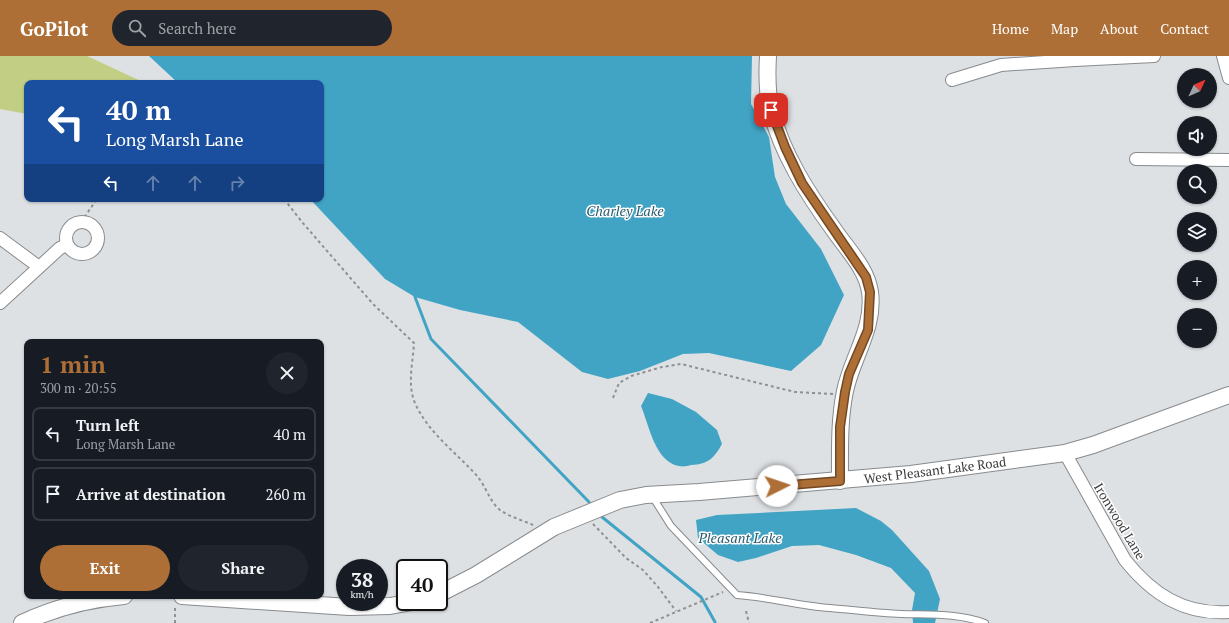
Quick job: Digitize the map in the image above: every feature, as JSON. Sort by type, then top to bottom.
[{"type":"street","points":[[768,56],[771,110],[782,141],[796,171],[814,202],[866,277],[870,292],[868,330],[849,374],[844,394],[840,427],[840,481]]},
{"type":"street","points":[[952,80],[1001,65],[1154,56]]},
{"type":"street","points":[[1223,56],[1229,78]]},
{"type":"street","points":[[1136,159],[1229,160]]},
{"type":"street","points":[[81,222],[91,225],[97,233],[98,238],[95,248],[91,252],[80,254],[70,250],[67,245],[66,235],[72,225],[81,222]]},
{"type":"street","points":[[0,238],[38,267]]},
{"type":"street","points":[[0,303],[38,267],[60,248],[67,245]]},
{"type":"street","name":"West Pleasant Lake Road","points":[[448,589],[476,575],[549,530],[620,500],[651,494],[699,492],[910,474],[1065,453],[1092,445],[1229,395]]},
{"type":"street","name":"Ironwood Lane","points":[[1065,453],[1121,554],[1138,576],[1156,591],[1183,606],[1200,611],[1229,612]]},
{"type":"street","points":[[22,623],[54,610],[79,603],[105,599]]},
{"type":"street","points":[[240,599],[368,608],[396,604]]},
{"type":"lane","points":[[651,494],[671,526],[730,589],[737,594],[757,596],[815,607],[899,614],[945,614],[968,617],[985,623]]},
{"type":"path","points":[[81,222],[95,202]]},
{"type":"path","points":[[286,202],[373,304],[414,343],[411,386],[415,403],[426,421],[441,440],[478,478],[499,509],[514,518],[549,530]]},
{"type":"path","points":[[613,398],[619,383],[631,376],[662,367],[681,364],[796,392],[844,394]]},
{"type":"path","points":[[584,514],[626,558],[642,570],[658,587],[676,611]]},
{"type":"path","points":[[650,623],[730,589]]},
{"type":"path","points":[[175,623],[178,599]]},
{"type":"path","points":[[746,611],[749,623]]},
{"type":"green space","points":[[0,56],[87,56],[139,80],[24,80],[24,113],[0,109]]},
{"type":"water","name":"Charley Lake","points":[[149,56],[752,56],[751,104],[769,137],[775,177],[786,204],[821,249],[844,295],[821,345],[791,371],[709,353],[683,354],[640,371],[608,379],[582,372],[518,322],[460,310],[415,297],[385,279],[313,202],[324,202],[324,80],[175,80]]},
{"type":"water","points":[[648,393],[672,399],[696,412],[717,430],[722,444],[713,457],[707,462],[684,466],[671,463],[664,458],[654,442],[641,406]]},
{"type":"water","name":"Pleasant Lake","points":[[856,508],[881,521],[892,530],[929,571],[940,599],[935,623],[913,623],[912,610],[915,593],[891,568],[856,555],[819,545],[792,546],[756,558],[738,562],[718,555],[698,538],[696,520],[717,515]]},
{"type":"waterway","points":[[415,297],[431,339],[589,502]]},
{"type":"waterway","points":[[602,517],[701,597],[715,622]]},
{"type":"route","points":[[771,110],[790,159],[802,183],[866,277],[870,292],[868,330],[862,340],[849,374],[845,392],[840,427],[840,481],[777,486]]}]
